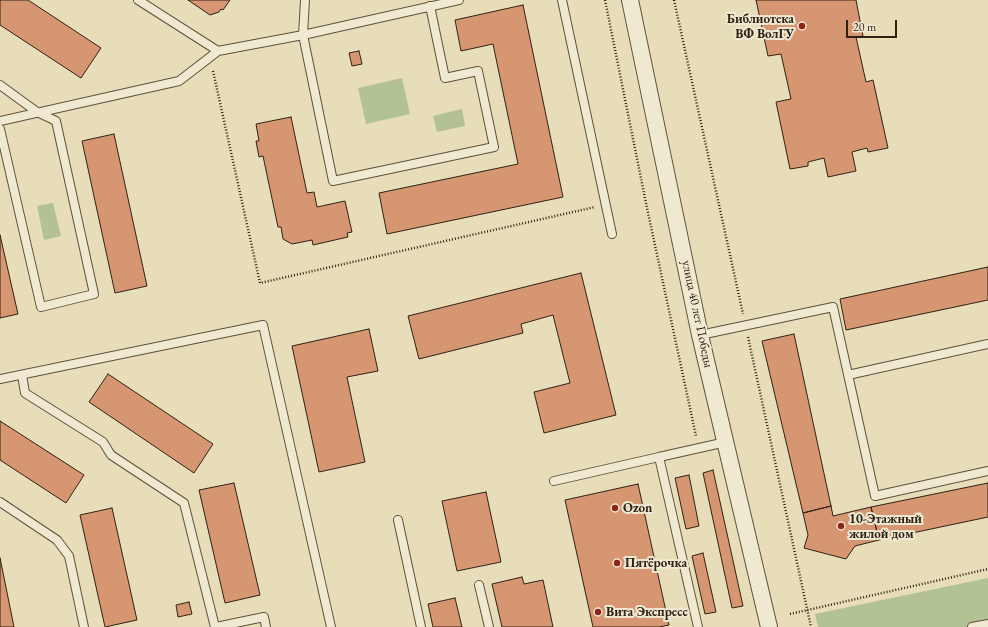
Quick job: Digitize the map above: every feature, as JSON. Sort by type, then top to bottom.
[{"type":"street","name":"улица 40 лет Победы","points":[[630,0],[700,335],[769,627]]},
{"type":"lane","points":[[138,0],[218,51]]},
{"type":"lane","points":[[305,0],[303,35],[333,181],[494,147],[478,71],[445,78],[430,6]]},
{"type":"lane","points":[[0,121],[179,80],[218,51],[303,35],[430,6],[445,1],[459,0]]},
{"type":"lane","points":[[562,0],[612,234]]},
{"type":"lane","points":[[0,86],[37,112],[56,121],[94,294],[41,307],[0,129]]},
{"type":"lane","points":[[700,335],[833,307],[875,496],[988,471]]},
{"type":"lane","points":[[0,379],[263,324],[331,627]]},
{"type":"lane","points":[[848,375],[988,344]]},
{"type":"lane","points":[[22,375],[25,393],[103,442],[111,455],[184,503],[215,627],[264,617],[266,627]]},
{"type":"lane","points":[[554,481],[726,442]]},
{"type":"lane","points":[[659,457],[698,627]]},
{"type":"lane","points":[[0,502],[58,540],[70,556],[84,627]]},
{"type":"lane","points":[[398,520],[422,627]]},
{"type":"lane","points":[[479,585],[489,627]]},
{"type":"lane","points":[[972,627],[988,624]]},
{"type":"path","points":[[605,0],[698,448]]},
{"type":"path","points":[[209,57],[260,283],[606,204]]},
{"type":"path","points":[[790,614],[988,569]]},
{"type":"green space","points":[[402,78],[410,114],[366,124],[358,88]]},
{"type":"green space","points":[[462,109],[465,126],[437,132],[433,116]]},
{"type":"green space","points":[[53,203],[61,236],[44,240],[37,206]]},
{"type":"green space","points":[[988,578],[988,627],[818,627],[815,614]]},
{"type":"building","points":[[0,0],[28,0],[101,48],[81,78],[0,25]]},
{"type":"building","points":[[188,0],[230,0],[223,10],[221,9],[219,12],[210,15]]},
{"type":"building","points":[[756,0],[856,0],[863,36],[856,37],[866,82],[873,80],[888,148],[868,152],[867,148],[852,152],[856,171],[828,177],[824,158],[808,162],[808,166],[790,169],[776,102],[791,99],[781,54],[768,56]]},
{"type":"building","points":[[523,5],[563,197],[387,234],[379,193],[518,164],[493,44],[461,51],[455,20]]},
{"type":"building","points":[[359,51],[362,64],[352,66],[349,53]]},
{"type":"building","points":[[291,117],[307,193],[314,192],[317,207],[345,201],[352,232],[347,233],[348,237],[313,245],[312,240],[292,244],[283,239],[281,227],[278,227],[263,156],[259,157],[256,141],[259,141],[256,124]]},
{"type":"building","points":[[114,134],[147,286],[115,293],[82,141]]},
{"type":"building","points":[[0,235],[18,314],[0,318]]},
{"type":"building","points":[[988,267],[988,300],[846,330],[840,299]]},
{"type":"building","points":[[581,273],[616,415],[544,433],[534,392],[570,383],[553,315],[521,324],[523,333],[419,359],[408,316]]},
{"type":"building","points":[[369,329],[378,371],[347,377],[365,462],[319,472],[292,346]]},
{"type":"building","points":[[794,334],[831,506],[803,513],[762,341]]},
{"type":"building","points":[[108,374],[213,444],[194,473],[89,402]]},
{"type":"building","points":[[0,421],[84,475],[66,503],[0,460]]},
{"type":"building","points":[[713,470],[743,606],[732,608],[703,473]]},
{"type":"building","points":[[689,475],[699,526],[686,529],[675,478]]},
{"type":"building","points":[[234,483],[260,595],[225,603],[199,490]]},
{"type":"building","points":[[988,483],[988,517],[879,540],[871,507]]},
{"type":"building","name":"Пятёрочка","points":[[638,484],[669,625],[659,627],[593,627],[565,500]]},
{"type":"building","points":[[486,492],[501,562],[457,571],[442,501]]},
{"type":"building","name":"10-Этажный жилой дом","points":[[831,506],[833,516],[871,507],[879,540],[855,546],[846,559],[804,548],[808,535],[803,513]]},
{"type":"building","points":[[112,508],[137,620],[105,627],[80,515]]},
{"type":"building","points":[[703,553],[716,612],[705,614],[692,556]]},
{"type":"building","points":[[0,558],[14,627],[0,627]]},
{"type":"building","points":[[522,577],[524,584],[543,580],[553,627],[502,627],[492,584]]},
{"type":"building","points":[[455,598],[462,627],[433,627],[428,604]]},
{"type":"building","points":[[189,602],[192,614],[178,617],[176,605]]},
{"type":"place","name":"Библиотека ВФ ВолГУ","points":[[802,26]]},
{"type":"place","name":"Ozon","points":[[615,508]]},
{"type":"place","name":"10-Этажный жилой дом","points":[[841,526]]},
{"type":"place","name":"Пятёрочка","points":[[617,563]]},
{"type":"place","name":"Вита Экспресс","points":[[598,612]]}]
